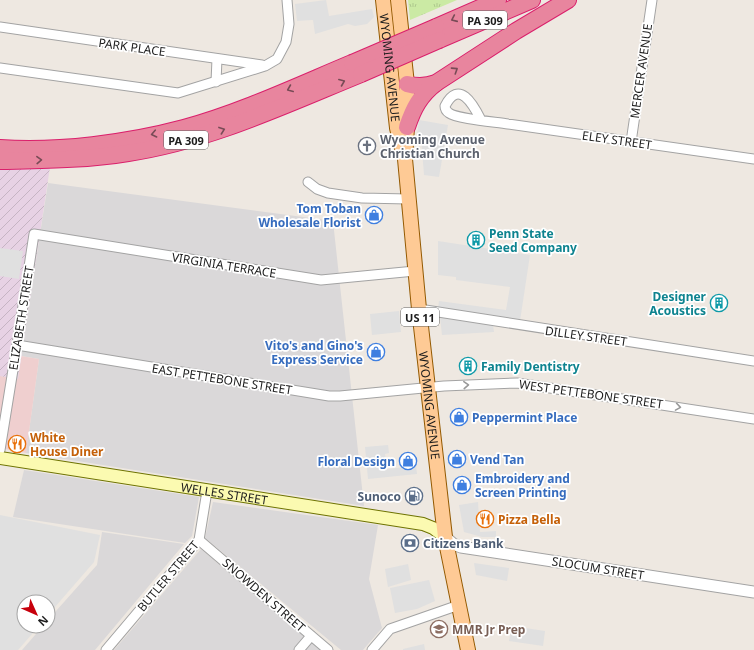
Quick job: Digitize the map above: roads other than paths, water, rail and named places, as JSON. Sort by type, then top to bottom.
[{"type":"highway","name":"PA 309","points":[[438,34],[498,0]]},
{"type":"highway","name":"PA 309","points":[[0,161],[88,158],[128,153],[212,133],[255,118],[356,69],[438,34],[532,0]]},
{"type":"highway","points":[[407,127],[418,101],[426,91],[436,83],[516,31],[568,0]]},
{"type":"highway","name":"PA 309","points":[[0,148],[18,149],[70,146],[130,140],[184,128],[356,69]]},
{"type":"highway","points":[[407,84],[419,87],[429,86],[436,83]]},
{"type":"main road","name":"WYOMING AVENUE","points":[[382,0],[397,128],[405,159]]},
{"type":"main road","name":"WYOMING AVENUE","points":[[398,0],[407,84],[405,159],[427,388],[444,537],[468,650]]},
{"type":"main road","points":[[390,76],[407,84]]},
{"type":"main road","name":"WELLES STREET","points":[[0,458],[423,524],[433,528],[444,537]]},
{"type":"street","points":[[0,68],[178,93],[265,66],[277,59],[286,42],[289,24],[287,0]]},
{"type":"street","name":"MERCER AVENUE","points":[[631,142],[652,0]]},
{"type":"street","name":"PARK PLACE","points":[[0,27],[265,66]]},
{"type":"street","points":[[216,82],[217,59]]},
{"type":"street","name":"ELEY STREET","points":[[481,120],[754,160]]},
{"type":"street","points":[[308,182],[317,189],[328,193],[369,198],[408,198]]},
{"type":"street","name":"VIRGINIA TERRACE","points":[[34,234],[317,280],[415,271]]},
{"type":"street","name":"ELIZABETH STREET","points":[[0,450],[34,234]]},
{"type":"street","name":"DILLEY STREET","points":[[419,309],[754,361]]},
{"type":"street","name":"EAST PETTEBONE STREET","points":[[17,345],[329,396],[427,388]]},
{"type":"street","name":"WEST PETTEBONE STREET","points":[[427,388],[507,383],[525,384],[754,419]]},
{"type":"street","name":"BUTLER STREET","points":[[106,650],[200,540],[208,491]]},
{"type":"street","name":"SLOCUM STREET","points":[[444,537],[453,544],[461,547],[754,592]]},
{"type":"street","name":"SNOWDEN STREET","points":[[200,540],[328,650]]},
{"type":"street","points":[[372,650],[390,629],[459,605]]},
{"type":"street","points":[[299,650],[311,636]]},
{"type":"place","name":"Wyoming Avenue Christian Church","points":[[367,146]]},
{"type":"place","name":"Tom Toban Wholesale Florist","points":[[374,215]]},
{"type":"place","name":"Penn State Seed Company","points":[[476,240]]},
{"type":"place","name":"Designer Acoustics","points":[[719,303]]},
{"type":"place","name":"Vito's and Gino's Express Service","points":[[376,352]]},
{"type":"place","name":"Family Dentistry","points":[[468,366]]},
{"type":"place","name":"Peppermint Place","points":[[459,417]]},
{"type":"place","name":"White House Diner","points":[[17,444]]},
{"type":"place","name":"Vend Tan","points":[[457,459]]},
{"type":"place","name":"Floral Design","points":[[408,461]]},
{"type":"place","name":"Embroidery and Screen Printing","points":[[462,485]]},
{"type":"place","name":"Sunoco","points":[[414,496]]},
{"type":"place","name":"Pizza Bella","points":[[485,519]]},
{"type":"place","name":"Citizens Bank","points":[[410,543]]},
{"type":"place","name":"MMR Jr Prep","points":[[439,629]]}]
